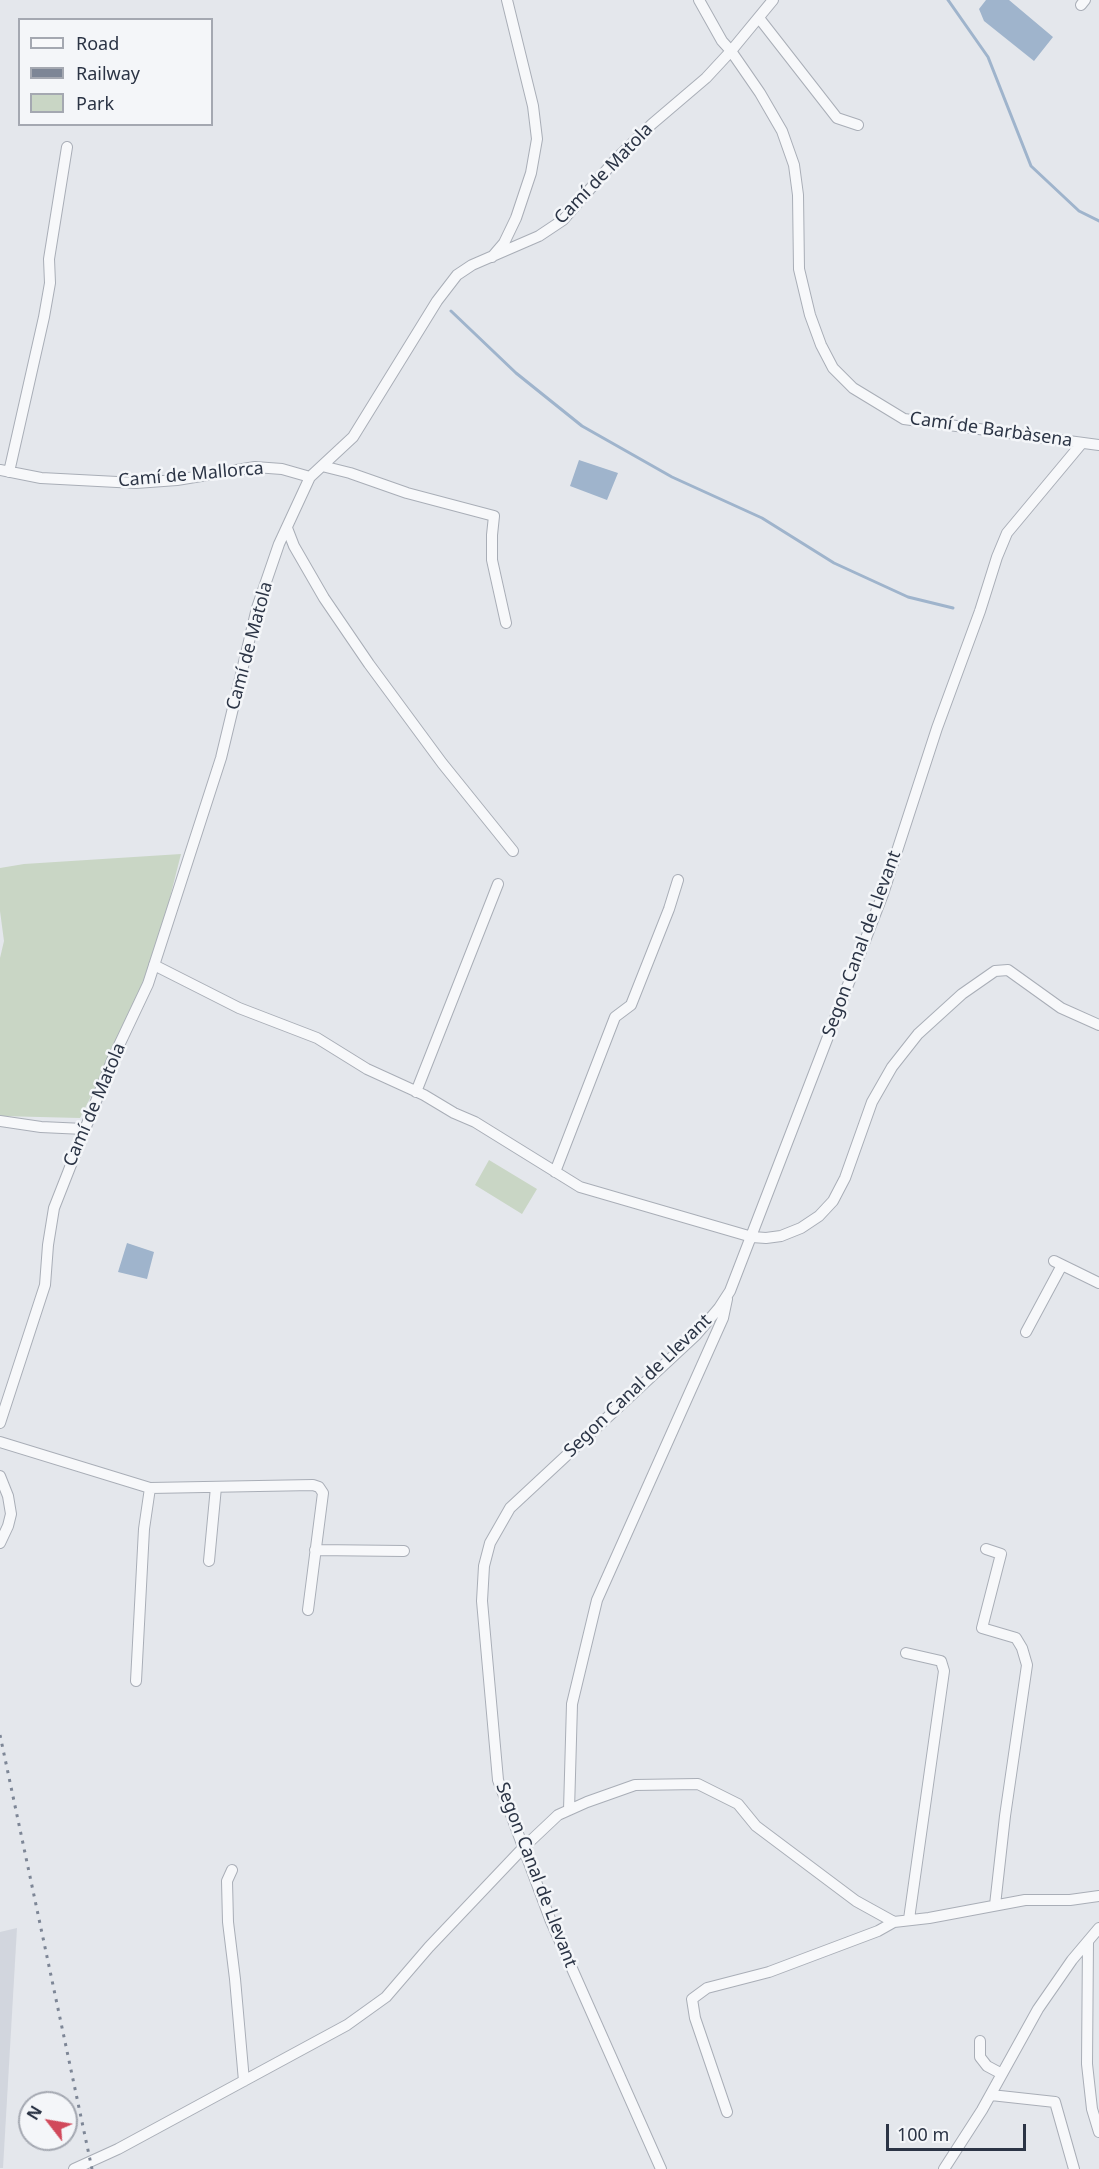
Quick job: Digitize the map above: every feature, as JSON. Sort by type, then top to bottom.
[{"type":"street","points":[[490,259],[504,243],[516,218],[531,173],[537,139],[532,106],[507,0]]},
{"type":"street","name":"Camí de Barbàsena","points":[[699,0],[722,41],[760,93],[782,131],[794,165],[798,195],[799,269],[810,315],[821,345],[833,368],[853,388],[904,419],[1099,445]]},
{"type":"street","name":"Camí de Matola","points":[[0,1423],[45,1285],[54,1208],[113,1058],[146,989],[221,758],[256,608],[287,528],[310,477],[353,437],[436,302],[457,275],[472,265],[539,236],[563,220],[616,158],[652,123],[706,78],[773,0]]},
{"type":"street","points":[[759,18],[837,118],[858,124]]},
{"type":"street","points":[[4,471],[44,317],[50,283],[51,249],[68,147]]},
{"type":"street","name":"Segon Canal de Llevant","points":[[661,2169],[550,1919],[498,1780],[482,1601],[484,1566],[490,1543],[510,1508],[696,1335],[727,1295],[752,1237],[883,894],[937,728],[1007,533],[1082,443]]},
{"type":"street","points":[[322,466],[350,473],[407,493],[494,516],[492,560],[506,623]]},
{"type":"street","name":"Camí de Mallorca","points":[[4,471],[41,478],[136,483],[177,480],[255,467],[282,469],[310,477]]},
{"type":"street","points":[[287,528],[294,546],[324,598],[369,664],[442,764],[513,851]]},
{"type":"street","points":[[555,1172],[615,1017],[631,1005],[678,880]]},
{"type":"street","points":[[416,1092],[498,884]]},
{"type":"street","points":[[154,965],[239,1008],[316,1038],[367,1069],[475,1122],[580,1186],[599,1194],[752,1237],[766,1238],[801,1228],[819,1216],[833,1201],[852,1160],[872,1102],[892,1067],[918,1035],[962,994],[994,971],[1008,970],[1061,1008],[1099,1025]]},
{"type":"street","points":[[0,1121],[41,1127],[84,1129]]},
{"type":"street","points":[[1026,1332],[1058,1263],[1099,1283]]},
{"type":"street","points":[[569,1810],[572,1704],[597,1600],[723,1318],[727,1295]]},
{"type":"street","points":[[0,1442],[150,1488],[313,1485],[319,1487],[323,1493],[308,1610]]},
{"type":"street","points":[[0,1476],[8,1496],[11,1514],[8,1527],[0,1543]]},
{"type":"street","points":[[209,1561],[216,1487]]},
{"type":"street","points":[[136,1682],[144,1529],[150,1488]]},
{"type":"street","points":[[986,1549],[1001,1554],[982,1628],[1016,1638],[1027,1665],[995,1905]]},
{"type":"street","points":[[315,1550],[404,1551]]},
{"type":"street","points":[[906,1653],[941,1660],[944,1671],[909,1919]]},
{"type":"street","points":[[74,2169],[118,2149],[346,2025],[386,1997],[429,1947],[523,1848],[558,1815],[635,1785],[698,1784],[738,1804],[756,1826],[856,1901],[894,1922]]},
{"type":"street","points":[[232,1870],[227,1881],[228,1922],[236,1979],[244,2081]]},
{"type":"street","points":[[727,2112],[695,2018],[692,1999],[707,1988],[769,1972],[878,1931],[894,1922],[929,1918],[1025,1900],[1070,1900],[1099,1896]]},
{"type":"street","points":[[945,2169],[991,2095],[1038,2009],[1099,1928]]},
{"type":"street","points":[[1088,1941],[1087,2064],[1092,2109],[1099,2133]]},
{"type":"street","points":[[980,2041],[980,2057],[987,2066],[1002,2074]]},
{"type":"street","points":[[991,2095],[1055,2102],[1074,2169]]},
{"type":"shaded area","points":[[17,1928],[3,2168],[0,2168],[0,1932]]},
{"type":"green space","points":[[181,854],[148,984],[80,1118],[0,1116],[0,958],[4,941],[0,911],[0,868],[24,864]]},
{"type":"green space","points":[[489,1160],[537,1189],[522,1214],[475,1185]]},
{"type":"water","points":[[986,0],[1009,0],[1053,37],[1034,61],[984,21],[979,9]]},
{"type":"water","points":[[579,460],[618,473],[607,500],[570,486]]},
{"type":"water","points":[[127,1243],[154,1252],[147,1279],[118,1272]]},
{"type":"waterway","points":[[948,0],[988,57],[1031,166],[1079,211],[1099,221]]},
{"type":"waterway","points":[[451,311],[516,373],[582,426],[672,477],[762,518],[834,563],[908,597],[953,608]]},
{"type":"railway","points":[[0,1735],[92,2169]]}]
